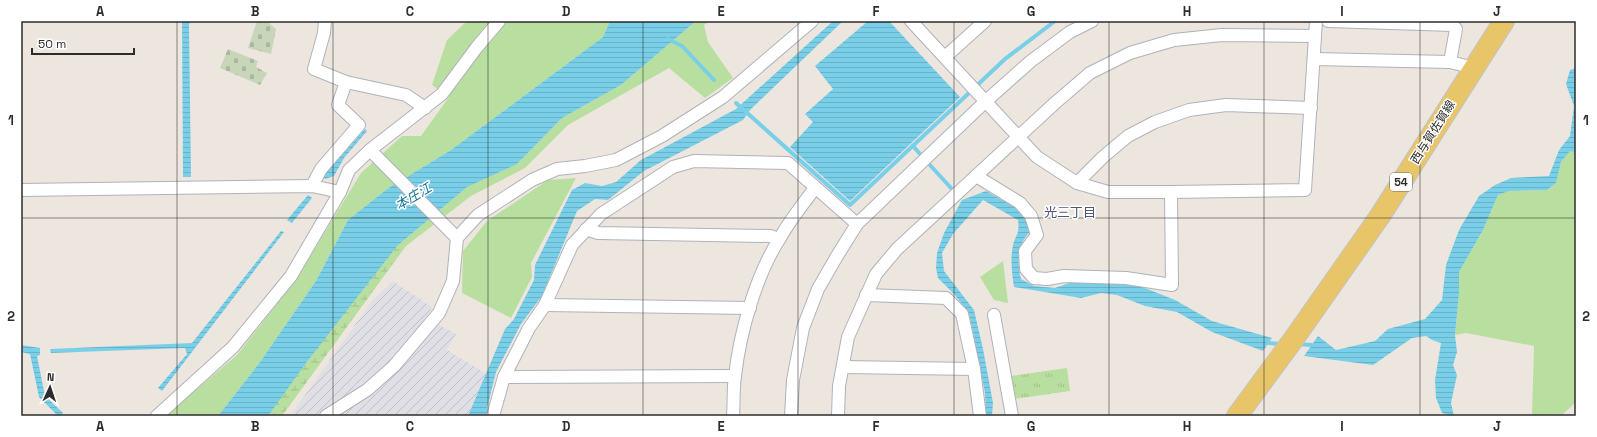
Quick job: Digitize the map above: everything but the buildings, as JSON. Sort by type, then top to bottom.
[{"type":"main road","name":"西与賀佐賀線","points":[[1236,416],[1289,346],[1380,216],[1504,21]]},
{"type":"street","points":[[325,21],[324,33],[314,69],[346,82],[406,96],[425,108]]},
{"type":"street","points":[[157,416],[238,341],[291,276],[340,192],[349,170],[370,150],[442,94],[477,47],[499,21]]},
{"type":"street","points":[[454,233],[478,215],[532,180],[557,169],[585,166],[616,160],[662,136],[723,97],[812,21]]},
{"type":"street","points":[[911,21],[1037,157],[1077,183],[1108,192],[1305,190],[1316,21]]},
{"type":"street","points":[[945,57],[985,21]]},
{"type":"street","points":[[792,416],[793,380],[803,328],[818,289],[857,224],[986,101],[1036,57],[1070,32],[1092,21]]},
{"type":"street","points":[[1328,21],[1453,25],[1456,29],[1450,62]]},
{"type":"street","points":[[838,416],[839,386],[848,337],[876,274],[896,249],[1055,102],[1090,74],[1130,53],[1174,40],[1222,35],[1316,36]]},
{"type":"street","points":[[1314,59],[1450,62],[1474,68]]},
{"type":"street","points":[[312,186],[321,169],[359,125],[338,105],[346,82]]},
{"type":"street","points":[[1077,183],[1103,157],[1128,136],[1155,122],[1189,110],[1226,105],[1311,108]]},
{"type":"street","points":[[326,416],[367,390],[394,366],[439,313],[453,281],[454,233],[370,150]]},
{"type":"street","points":[[493,416],[504,377],[529,328],[544,305],[572,245],[601,214],[673,167],[694,160],[788,163],[857,224]]},
{"type":"street","points":[[976,176],[1020,203],[1031,216],[1037,235],[1025,251],[1026,269],[1034,278],[1047,279],[1064,276],[1118,278],[1172,285],[1171,192]]},
{"type":"street","points":[[21,190],[312,186],[340,192]]},
{"type":"street","points":[[733,416],[735,376],[750,308],[762,272],[779,238],[815,188]]},
{"type":"street","points":[[586,229],[598,233],[770,236],[779,238]]},
{"type":"street","points":[[866,295],[946,298],[962,314],[974,369],[980,416]]},
{"type":"street","points":[[544,305],[750,308]]},
{"type":"street","points":[[994,315],[1012,416]]},
{"type":"street","points":[[843,367],[974,369]]},
{"type":"street","points":[[504,377],[735,376]]},
{"type":"shaded area","points":[[393,281],[432,307],[426,318],[456,334],[447,350],[490,376],[482,416],[290,416],[372,301]]},
{"type":"green space","points":[[257,21],[271,21],[270,24],[276,29],[271,54],[248,48]]},
{"type":"green space","points":[[467,21],[610,21],[603,37],[451,150],[387,189],[348,220],[316,281],[260,362],[218,416],[165,416],[237,355],[297,278],[361,173],[402,136],[421,136],[449,97],[432,85],[447,40]]},
{"type":"green space","points":[[696,21],[710,21],[704,25],[708,42],[733,78],[705,98],[669,68],[568,125],[525,168],[471,196],[406,246],[397,246],[467,187],[517,164],[562,118],[621,85]]},
{"type":"green space","points":[[228,49],[258,61],[256,67],[267,73],[260,85],[220,68]]},
{"type":"green space","points":[[1570,150],[1576,152],[1576,402],[1563,414],[1532,416],[1534,346],[1466,333],[1455,335],[1459,293],[1459,272],[1483,230],[1498,195],[1509,191],[1547,190],[1556,183],[1561,162]]},
{"type":"green space","points":[[517,164],[467,187],[398,245],[406,246],[282,416],[261,416],[376,249],[460,181]]},
{"type":"green space","points":[[576,178],[531,263],[532,277],[511,318],[462,293],[463,251],[487,221],[548,180]]},
{"type":"green space","points":[[1003,261],[1008,303],[994,300],[980,277]]},
{"type":"green space","points":[[1067,368],[1070,391],[1015,399],[1011,376]]},
{"type":"water","points":[[182,21],[190,21],[191,177],[183,177]]},
{"type":"water","name":"本庄江","points":[[610,21],[696,21],[621,85],[562,118],[517,164],[467,187],[397,246],[306,363],[268,416],[218,416],[260,362],[316,281],[348,220],[387,189],[451,150],[603,37]]},
{"type":"water","points":[[833,21],[843,21],[751,109],[743,120],[644,171],[608,200],[595,199],[577,211],[542,296],[521,324],[496,372],[487,408],[487,416],[468,416],[505,329],[514,319],[534,280],[535,265],[572,190],[585,183],[602,186],[616,182],[641,160],[736,109]]},
{"type":"water","points":[[868,21],[889,21],[960,97],[850,201],[790,147],[813,122],[805,114],[833,89],[815,66]]},
{"type":"water","points":[[1576,68],[1576,152],[1570,151],[1561,162],[1556,183],[1547,190],[1509,191],[1498,195],[1483,230],[1459,272],[1459,293],[1455,335],[1457,352],[1453,365],[1457,375],[1451,403],[1454,416],[1442,413],[1436,398],[1435,380],[1441,343],[1426,336],[1412,338],[1373,365],[1304,356],[1318,336],[1336,350],[1375,341],[1388,329],[1425,319],[1442,300],[1446,265],[1459,230],[1479,196],[1495,185],[1511,178],[1549,176],[1559,150],[1570,136],[1574,106],[1566,84],[1570,70]]},
{"type":"water","points":[[365,129],[367,131],[344,158],[334,176],[325,179],[323,176]]},
{"type":"water","points":[[986,191],[1016,208],[1026,219],[1030,232],[1020,248],[1019,267],[1021,279],[1034,286],[1055,288],[1072,282],[1135,284],[1175,300],[1212,321],[1272,338],[1263,351],[1212,332],[1177,312],[1145,306],[1117,295],[1101,293],[1081,298],[1014,287],[1012,256],[1013,245],[1018,231],[1018,220],[983,200],[953,234],[942,253],[944,271],[974,310],[993,403],[992,416],[986,416],[985,393],[969,313],[954,294],[938,278],[936,268],[937,253],[944,233],[962,200]]},
{"type":"water","points":[[308,195],[312,198],[292,223],[287,220]]},
{"type":"water","points":[[281,231],[284,232],[162,391],[158,388],[187,354],[185,348],[51,353],[50,349],[192,343]]},
{"type":"water","points":[[21,345],[40,348],[40,355],[37,356],[45,396],[63,413],[60,416],[58,416],[39,397],[30,354],[21,352]]},
{"type":"waterway","points":[[736,103],[850,205],[1005,59],[1055,21]]},
{"type":"waterway","points":[[668,39],[682,46],[714,80]]},
{"type":"waterway","points":[[913,146],[920,154]]},
{"type":"waterway","points":[[929,164],[951,188]]},
{"type":"waterway","points":[[1268,343],[1282,344]]},
{"type":"waterway","points":[[1297,344],[1312,345]]},
{"type":"district","name":"光三丁目","points":[[1070,212]]}]
